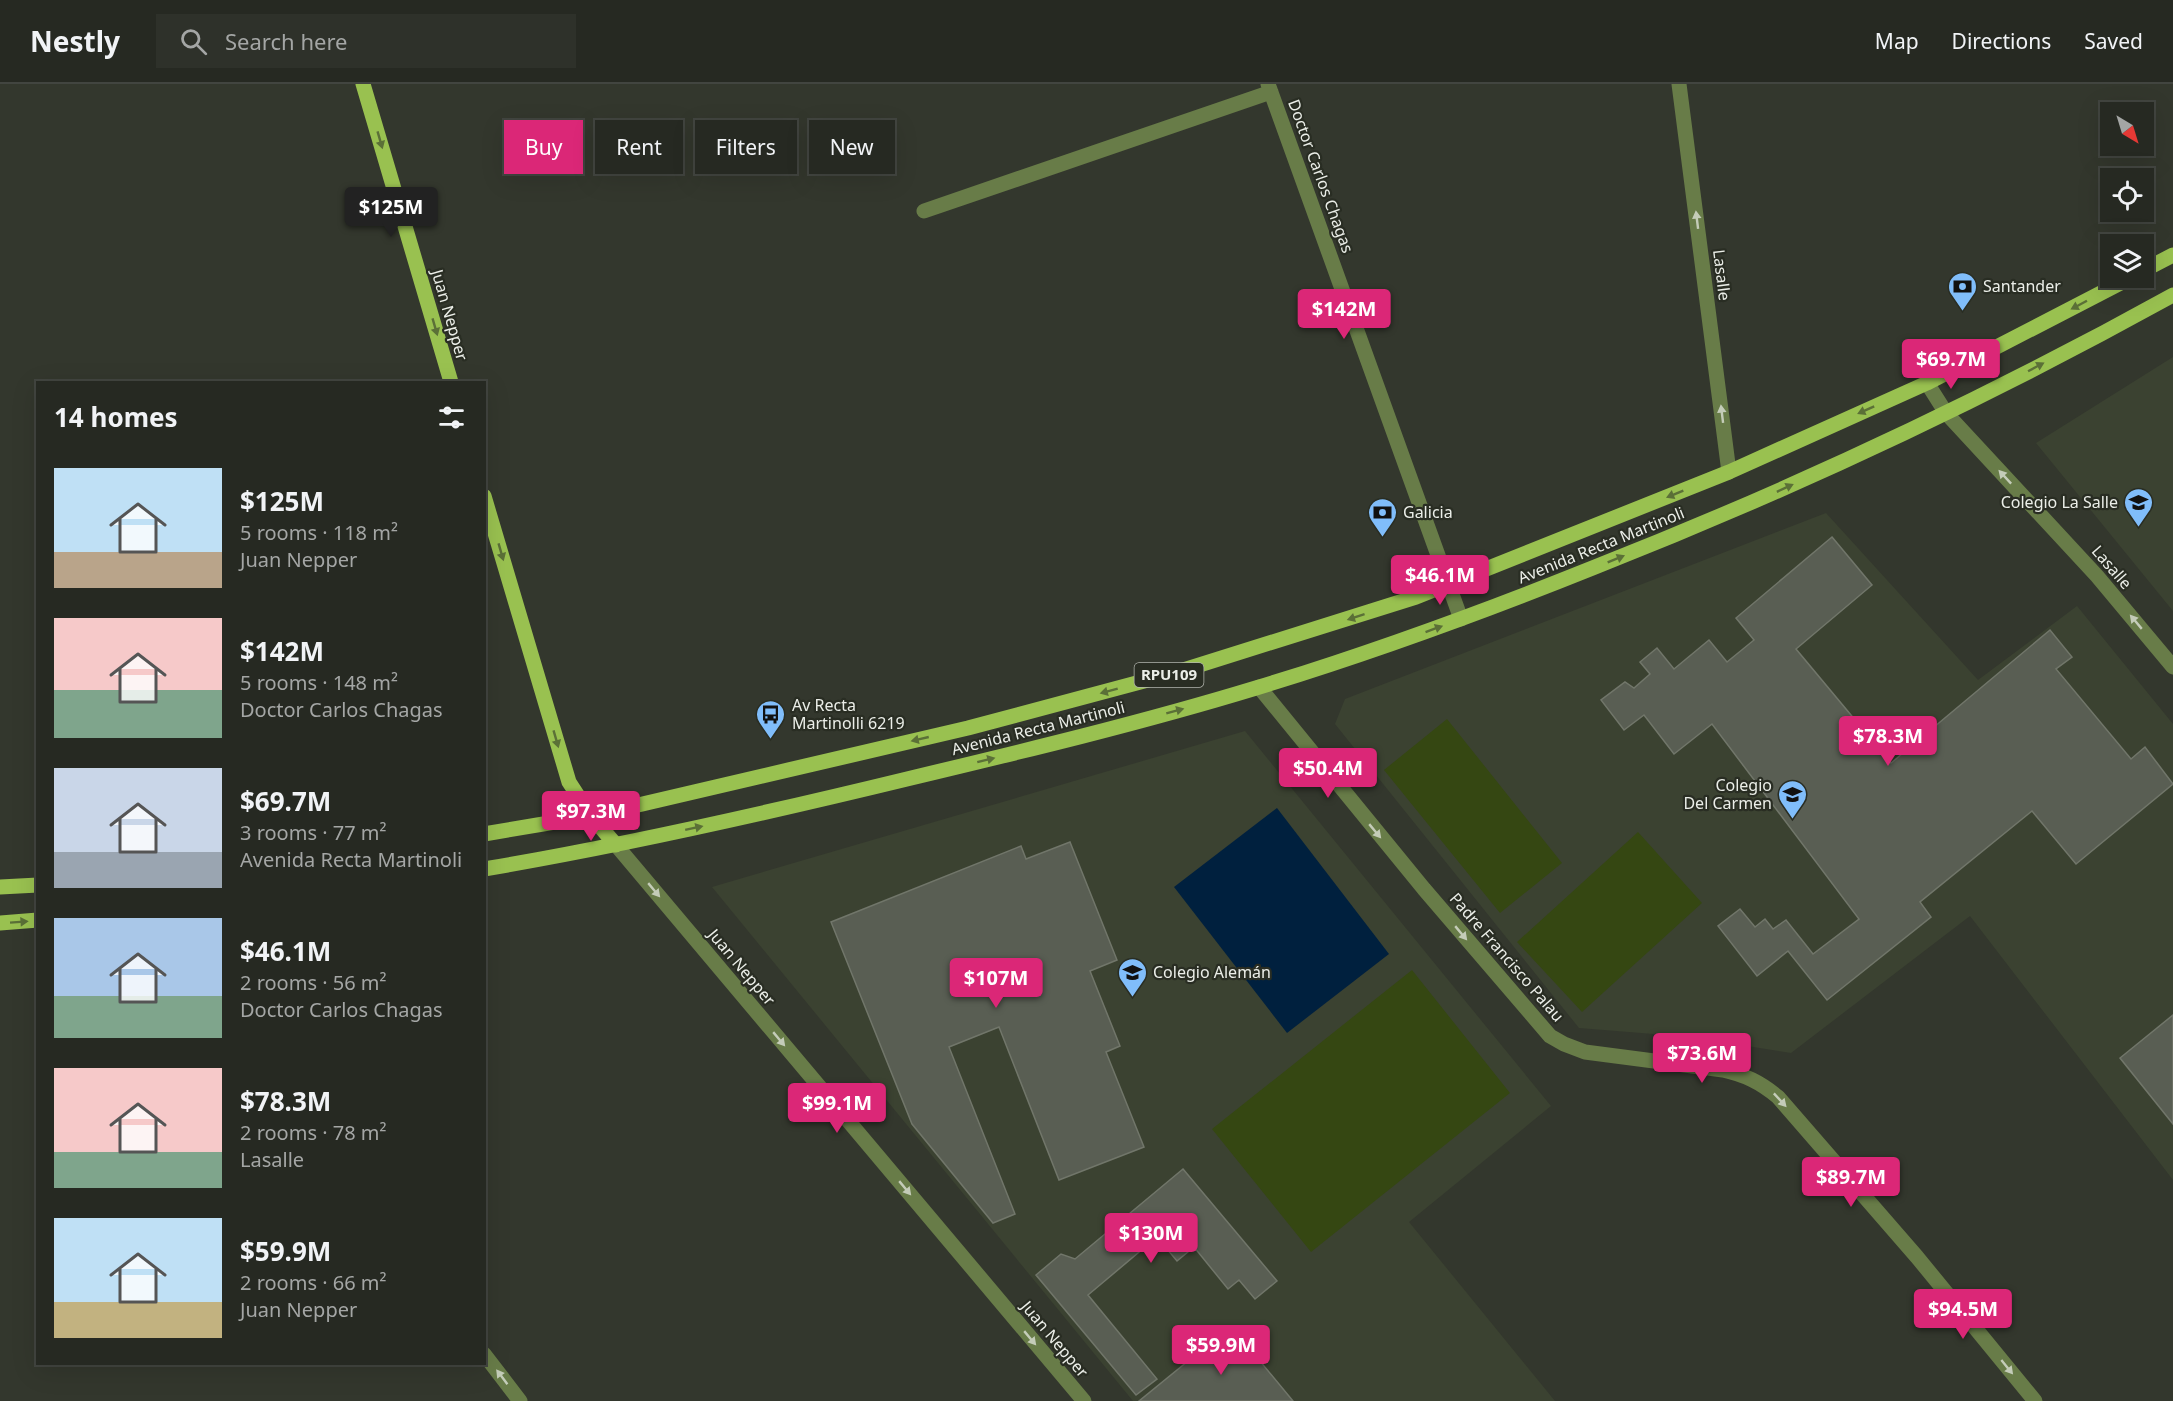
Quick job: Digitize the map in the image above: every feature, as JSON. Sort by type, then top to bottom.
[{"type":"main road","name":"Juan Nepper","points":[[363,84],[451,381]]},
{"type":"main road","points":[[2154,265],[2173,255]]},
{"type":"main road","name":"Avenida Recta Martinoli","points":[[486,834],[591,816],[957,730],[1140,683],[1416,597],[1730,472],[1927,383],[2111,288]]},
{"type":"main road","name":"Avenida Recta Martinoli","points":[[486,869],[616,845],[766,813],[980,761],[1259,687],[1461,619],[1732,512],[1946,414],[2173,295]]},
{"type":"main road","name":"Juan Nepper","points":[[486,503],[568,782],[591,816],[616,845]]},
{"type":"main road","points":[[0,887],[36,885]]},
{"type":"main road","points":[[0,923],[36,920]]},
{"type":"street","name":"Lasalle","points":[[1679,84],[1730,472]]},
{"type":"street","points":[[924,211],[1270,88]]},
{"type":"street","name":"Doctor Carlos Chagas","points":[[1270,88],[1461,619]]},
{"type":"street","name":"Lasalle","points":[[1927,383],[1946,414],[2097,576],[2173,667]]},
{"type":"street","name":"Padre Francisco Palau","points":[[1259,687],[1416,880],[1550,1036],[1585,1052],[1711,1068],[1743,1074],[1761,1083],[1778,1098],[1917,1257],[2035,1401]]},
{"type":"street","name":"Juan Nepper","points":[[616,845],[1084,1401]]},
{"type":"street","points":[[486,1357],[520,1401]]},
{"type":"shaded area","name":"Colegio La Salle","points":[[2173,357],[2173,611],[2036,443]]},
{"type":"shaded area","name":"Colegio Del Carmen","points":[[1826,513],[1978,680],[2077,606],[2173,724],[2173,1180],[1970,916],[1791,1053],[1691,1037],[1579,1028],[1335,724],[1345,699]]},
{"type":"shaded area","name":"Colegio Alemán","points":[[1245,731],[1551,1106],[1409,1222],[1555,1401],[1133,1401],[712,887]]},
{"type":"green space","points":[[1447,719],[1562,863],[1500,913],[1384,770]]},
{"type":"green space","points":[[1638,832],[1702,903],[1582,1012],[1517,942]]},
{"type":"green space","points":[[1412,970],[1510,1093],[1311,1252],[1212,1129]]},
{"type":"water","points":[[1277,808],[1389,954],[1287,1033],[1174,887]]},
{"type":"building","points":[[1832,537],[1872,585],[1796,649],[1891,763],[2050,630],[2072,657],[2056,669],[2131,759],[2145,747],[2173,784],[2076,864],[2032,811],[1920,902],[1931,917],[1827,1000],[1788,951],[1757,976],[1718,926],[1740,909],[1755,927],[1765,919],[1773,929],[1786,920],[1813,954],[1859,919],[1712,724],[1674,754],[1644,715],[1624,730],[1601,700],[1625,682],[1634,688],[1650,674],[1640,662],[1657,648],[1674,669],[1709,640],[1727,662],[1754,640],[1736,618]]},
{"type":"building","points":[[1070,842],[1117,960],[1090,971],[1120,1046],[1106,1052],[1144,1147],[1059,1180],[999,1027],[949,1047],[1015,1214],[993,1223],[912,1124],[831,922],[1021,846],[1026,859]]},
{"type":"building","points":[[2173,1015],[2173,1124],[2120,1058]]},
{"type":"building","points":[[1183,1169],[1277,1281],[1255,1299],[1239,1280],[1228,1289],[1194,1247],[1177,1261],[1157,1237],[1088,1295],[1157,1379],[1136,1395],[1036,1275],[1061,1254],[1075,1259]]},
{"type":"building","points":[[1231,1326],[1293,1401],[1139,1401]]},
{"type":"place","name":"Santander","points":[[1962,312]]},
{"type":"place","name":"Colegio La Salle","points":[[2139,528]]},
{"type":"place","name":"Galicia","points":[[1382,538]]},
{"type":"place","name":"Av Recta Martinolli 6219","points":[[771,740]]},
{"type":"place","name":"Colegio Del Carmen","points":[[1793,820]]},
{"type":"place","name":"Colegio Alemán","points":[[1132,998]]}]
